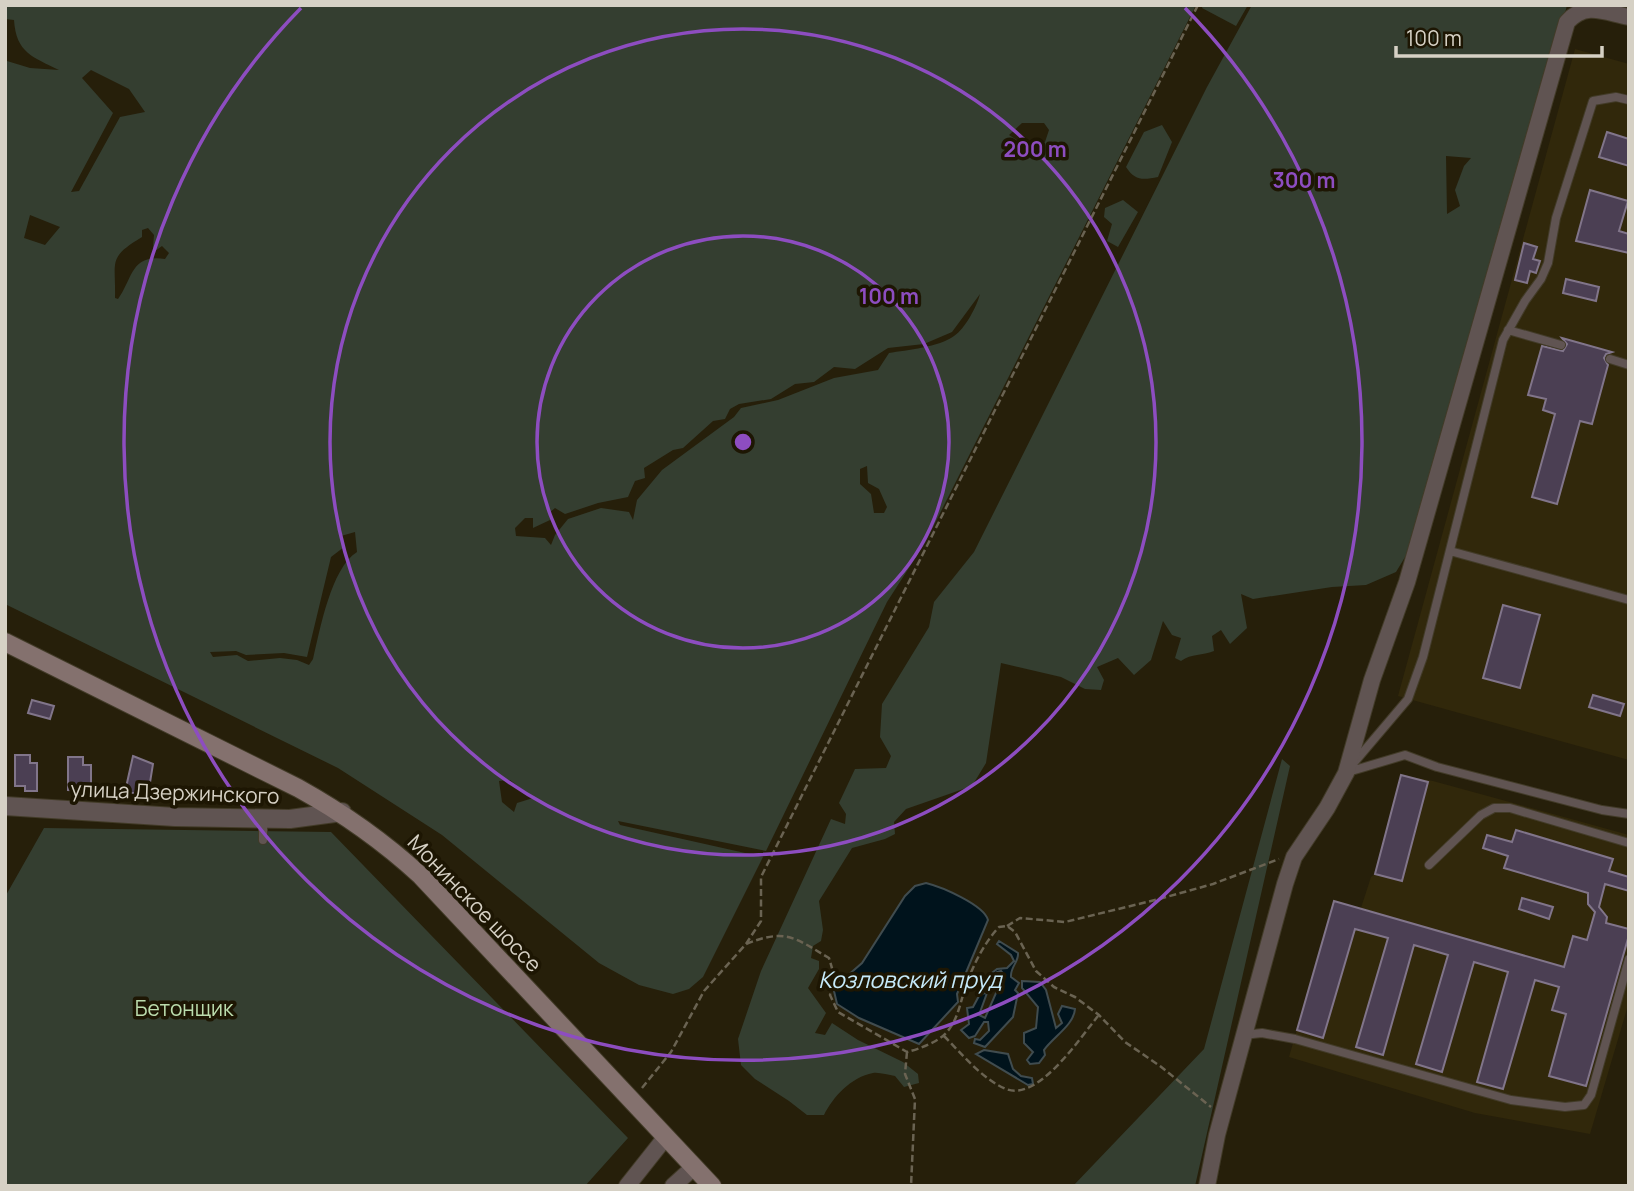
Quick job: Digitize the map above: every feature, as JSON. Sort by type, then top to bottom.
[{"type":"main road","name":"Монинское шоссе","points":[[5,642],[298,788],[342,812],[393,849],[712,1186]]},
{"type":"street","points":[[1207,1186],[1222,1115],[1285,884],[1294,858],[1346,773],[1372,680],[1406,582],[1567,22],[1576,12],[1589,9],[1629,18]]},
{"type":"street","points":[[266,819],[293,811],[299,803],[298,788]]},
{"type":"street","name":"улица Дзержинского","points":[[5,806],[175,817],[266,819],[290,819],[342,812]]},
{"type":"street","points":[[627,1186],[665,1138]]},
{"type":"street","points":[[673,1186],[694,1167]]},
{"type":"lane","points":[[1346,773],[1408,699],[1423,657],[1503,340],[1548,263],[1556,218],[1593,101],[1616,97],[1629,100]]},
{"type":"lane","points":[[1508,330],[1561,345]]},
{"type":"lane","points":[[1610,359],[1629,365]]},
{"type":"lane","points":[[1450,551],[1629,600]]},
{"type":"lane","points":[[1346,773],[1405,755],[1437,767],[1602,810],[1629,814]]},
{"type":"lane","points":[[1429,865],[1481,815],[1494,808],[1510,808],[1629,844]]},
{"type":"lane","points":[[263,840],[266,819]]},
{"type":"lane","points":[[1243,1035],[1262,1033],[1295,1039],[1511,1100],[1565,1107],[1584,1105],[1591,1095],[1629,959]]},
{"type":"path","points":[[631,1101],[671,1052],[705,991],[746,944],[761,921],[761,877],[1198,5]]},
{"type":"path","points":[[907,1052],[944,1036],[958,1014],[968,980],[989,938],[999,927],[1007,926],[1020,918],[1065,922],[1213,884],[1281,858],[1294,858]]},
{"type":"path","points":[[1007,926],[1015,932],[1036,971],[1054,987],[1075,997],[1099,1015],[1125,1042],[1222,1115]]},
{"type":"path","points":[[746,944],[770,934],[796,939],[830,958],[834,975],[830,995],[838,1012],[907,1052]]},
{"type":"path","points":[[944,1036],[983,1074],[1005,1088],[1018,1091],[1041,1081],[1099,1015]]},
{"type":"path","points":[[907,1052],[905,1074],[915,1099],[911,1186]]},
{"type":"shaded area","points":[[1575,49],[1629,64],[1629,760],[1398,696]]},
{"type":"shaded area","points":[[1401,775],[1433,781],[1629,835],[1629,1002],[1590,1134],[1475,1113],[1289,1057],[1334,901],[1361,908],[1371,877],[1375,874]]},
{"type":"green space","points":[[5,5],[1196,5],[925,543],[887,602],[766,851],[618,821],[620,825],[763,857],[703,977],[689,989],[673,994],[639,985],[599,963],[442,835],[338,768],[5,604],[5,44],[7,61],[30,68],[59,70],[22,47],[15,31],[14,20],[5,19]],"holes":[[[91,70],[129,89],[145,112],[120,117],[79,191],[71,192],[113,113],[82,78]],[[1022,123],[1044,123],[1049,130],[1045,142],[1037,140],[1026,146],[1009,135]],[[30,215],[60,227],[45,245],[24,238]],[[148,228],[154,235],[155,251],[162,246],[169,253],[165,259],[154,258],[139,264],[118,299],[115,298],[115,268],[118,256],[142,237],[142,230]],[[980,294],[966,323],[948,340],[923,348],[889,353],[878,370],[834,378],[778,400],[741,408],[734,417],[662,470],[637,500],[633,520],[629,512],[601,508],[568,519],[555,535],[551,545],[545,538],[516,536],[515,528],[525,518],[533,518],[533,528],[550,520],[549,513],[555,508],[565,514],[628,497],[635,481],[645,478],[644,468],[673,450],[683,448],[713,421],[725,419],[730,409],[739,404],[771,399],[795,384],[814,382],[834,367],[855,369],[888,348],[924,344],[952,332]],[[867,466],[868,483],[879,489],[887,507],[884,513],[874,513],[871,494],[860,484],[860,469]],[[355,532],[357,552],[348,560],[333,585],[313,659],[309,665],[280,658],[248,661],[237,655],[213,657],[210,652],[236,651],[246,655],[284,653],[307,657],[331,557],[344,547],[341,536]],[[510,780],[533,798],[517,803],[514,812],[502,802],[499,781]]]},
{"type":"green space","points":[[1203,5],[1248,5],[1236,26],[1202,8]]},
{"type":"green space","points":[[1252,5],[1567,5],[1534,142],[1419,534],[1396,572],[1366,585],[1332,587],[1253,599],[1241,594],[1247,628],[1230,644],[1221,630],[1212,636],[1214,651],[1181,661],[1175,658],[1181,638],[1172,635],[1163,621],[1151,660],[1134,675],[1118,658],[1097,667],[1104,680],[1101,690],[1085,689],[1061,677],[1001,663],[986,763],[972,786],[906,809],[894,822],[895,834],[852,848],[819,901],[823,930],[821,941],[813,946],[811,958],[819,961],[819,969],[808,988],[826,1013],[815,1033],[825,1035],[832,1023],[858,1040],[903,1062],[918,1074],[919,1083],[904,1087],[895,1076],[875,1073],[865,1075],[844,1089],[832,1101],[824,1115],[807,1115],[755,1079],[741,1065],[738,1039],[761,971],[831,819],[845,824],[846,814],[839,803],[855,769],[886,768],[891,756],[880,737],[882,704],[929,627],[934,602],[974,552],[1207,87]],"holes":[[[1446,156],[1471,158],[1464,166],[1455,190],[1460,206],[1447,214]]]},
{"type":"green space","points":[[1162,125],[1172,142],[1158,177],[1136,177],[1126,167],[1144,132]]},
{"type":"green space","points":[[1123,200],[1138,212],[1118,247],[1107,241],[1112,224],[1104,217],[1105,208]]},
{"type":"green space","points":[[1282,759],[1290,766],[1195,1186],[1073,1186],[1204,1049]]},
{"type":"green space","name":"Бетонщик","points":[[44,828],[331,832],[628,1138],[585,1186],[5,1186],[5,897]]},
{"type":"water","name":"Козловский пруд","points":[[926,883],[971,903],[985,914],[988,920],[957,994],[958,1002],[919,1044],[859,1018],[837,1004],[834,991],[838,984],[862,963],[905,896],[915,886]]},
{"type":"water","points":[[999,941],[1018,953],[1011,977],[1019,983],[1015,990],[1018,993],[1013,1017],[985,1047],[974,1043],[975,1039],[980,1040],[989,1031],[988,1022],[984,1022],[975,1036],[969,1038],[961,1030],[969,1024],[967,1008],[973,1007],[980,994],[987,993],[979,1015],[985,1018],[1004,975],[1001,971],[997,972],[990,984],[979,987],[979,983],[997,969],[1007,968],[1014,961],[1011,955],[997,944]]},
{"type":"water","points":[[1022,981],[1040,982],[1046,990],[1056,1028],[1062,1023],[1058,1014],[1062,1006],[1075,1009],[1067,1026],[1044,1050],[1045,1055],[1039,1063],[1030,1064],[1027,1060],[1033,1052],[1024,1043],[1024,1033],[1036,1028],[1038,1007],[1022,988]]},
{"type":"water","points":[[984,1050],[1008,1054],[1013,1069],[1021,1076],[1032,1078],[1033,1084],[1028,1085],[976,1054]]},
{"type":"building","points":[[1607,132],[1629,139],[1629,166],[1599,157]]},
{"type":"building","points":[[1590,190],[1628,201],[1619,231],[1629,234],[1629,253],[1576,241]]},
{"type":"building","points":[[1524,243],[1537,247],[1533,259],[1540,261],[1536,273],[1530,271],[1527,283],[1515,280]]},
{"type":"building","points":[[1566,279],[1599,287],[1596,301],[1563,293]]},
{"type":"building","points":[[1562,338],[1612,352],[1604,358],[1608,365],[1592,424],[1580,421],[1557,504],[1532,497],[1555,414],[1543,410],[1546,399],[1528,395],[1542,346],[1563,351],[1567,344]]},
{"type":"building","points":[[1503,605],[1540,615],[1520,688],[1483,678]]},
{"type":"building","points":[[1593,695],[1624,704],[1620,716],[1589,707]]},
{"type":"building","points":[[32,700],[54,706],[50,719],[28,713]]},
{"type":"building","points":[[15,755],[30,755],[30,763],[37,763],[37,791],[25,791],[25,786],[15,786]]},
{"type":"building","points":[[133,756],[153,764],[148,795],[125,792]]},
{"type":"building","points":[[68,757],[83,757],[83,765],[91,765],[91,784],[85,784],[85,791],[68,790]]},
{"type":"building","points":[[1401,775],[1428,782],[1402,881],[1375,874]]},
{"type":"building","points":[[1516,830],[1613,859],[1609,871],[1629,877],[1629,891],[1605,884],[1599,907],[1607,917],[1606,923],[1629,929],[1629,935],[1586,1086],[1549,1076],[1566,1014],[1552,1010],[1559,987],[1535,980],[1503,1089],[1477,1082],[1508,972],[1474,962],[1442,1072],[1416,1064],[1448,955],[1414,945],[1383,1055],[1356,1047],[1388,938],[1355,929],[1323,1038],[1297,1030],[1334,901],[1564,967],[1573,936],[1587,940],[1595,912],[1588,904],[1588,893],[1504,868],[1508,856],[1483,848],[1487,835],[1512,842]]},
{"type":"building","points":[[1522,898],[1553,907],[1549,919],[1519,909]]}]
